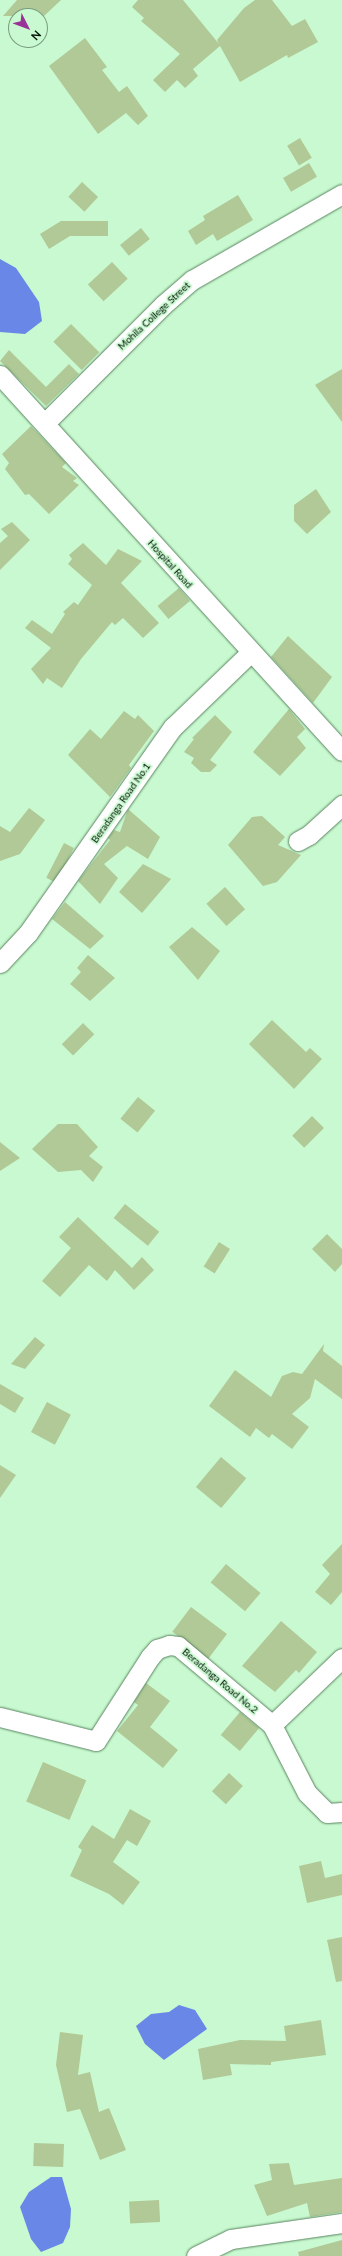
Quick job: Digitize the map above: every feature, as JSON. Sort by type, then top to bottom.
[{"type":"street","name":"Mohila College Street","points":[[45,423],[163,305],[192,280],[342,194]]},
{"type":"street","name":"Hospital Road","points":[[0,375],[342,752]]},
{"type":"street","name":"Beradanga Road No.1","points":[[0,963],[28,933],[173,727],[251,652]]},
{"type":"street","points":[[298,840],[309,835],[342,805]]},
{"type":"street","name":"Beradanga Road No.2","points":[[0,1717],[96,1741],[150,1657],[157,1650],[169,1645],[178,1646],[272,1725]]},
{"type":"street","points":[[342,1658],[272,1725],[307,1794],[327,1812],[342,1812]]},
{"type":"street","points":[[196,2256],[231,2239],[342,2223]]},
{"type":"water","points":[[0,259],[16,268],[39,302],[42,321],[25,334],[0,332]]},
{"type":"water","points":[[179,2005],[195,2010],[207,2029],[164,2060],[145,2044],[136,2026],[151,2014],[169,2012]]},
{"type":"water","points":[[51,2177],[62,2177],[71,2209],[70,2227],[63,2243],[41,2252],[31,2239],[20,2207],[29,2192]]},
{"type":"building","points":[[17,0],[61,0],[48,12],[48,8],[10,8]]},
{"type":"building","points":[[138,0],[183,0],[219,44],[217,40],[244,8],[255,0],[272,0],[292,26],[305,19],[318,42],[288,58],[287,55],[240,82],[220,46],[193,69],[198,76],[185,88],[177,80],[165,92],[153,80],[180,54],[141,21],[144,18],[132,7]]},
{"type":"building","points":[[8,10],[8,16],[3,16]]},
{"type":"building","points":[[85,38],[107,67],[102,70],[119,92],[127,86],[148,116],[138,125],[126,113],[98,134],[49,66]]},
{"type":"building","points":[[300,138],[312,158],[299,165],[287,146]]},
{"type":"building","points":[[309,163],[317,177],[291,192],[283,178]]},
{"type":"building","points":[[82,182],[98,197],[84,212],[68,197]]},
{"type":"building","points":[[238,195],[253,220],[217,241],[213,234],[196,245],[188,231],[205,220],[203,216]]},
{"type":"building","points":[[61,221],[108,221],[108,236],[70,236],[49,249],[40,234]]},
{"type":"building","points":[[141,228],[150,239],[129,256],[120,245]]},
{"type":"building","points":[[112,262],[128,279],[104,301],[88,285]]},
{"type":"building","points":[[71,324],[99,352],[82,370],[53,342]]},
{"type":"building","points":[[9,350],[46,387],[69,364],[79,374],[46,406],[0,361]]},
{"type":"building","points":[[342,369],[342,422],[315,385]]},
{"type":"building","points":[[31,426],[66,463],[62,467],[77,478],[73,481],[79,485],[49,514],[29,494],[25,495],[5,469],[9,463],[2,454]]},
{"type":"building","points":[[316,489],[331,512],[307,534],[294,521],[294,505]]},
{"type":"building","points":[[12,522],[30,540],[0,570],[0,543],[8,536],[1,529]]},
{"type":"building","points":[[83,543],[106,565],[118,549],[142,561],[121,583],[159,623],[143,638],[123,618],[115,625],[112,622],[81,659],[62,688],[47,678],[43,684],[31,669],[51,648],[25,628],[32,620],[52,634],[65,614],[63,612],[74,602],[78,605],[92,585],[68,564],[72,559],[69,555]]},
{"type":"building","points":[[179,588],[190,601],[168,619],[158,606]]},
{"type":"building","points":[[288,636],[332,677],[313,703],[271,657]]},
{"type":"building","points":[[289,709],[305,729],[297,737],[306,748],[280,776],[253,752]]},
{"type":"building","points":[[124,711],[135,719],[138,715],[154,731],[129,765],[131,768],[110,797],[68,755],[90,729],[101,739]]},
{"type":"building","points":[[215,715],[232,732],[210,760],[217,765],[210,772],[201,772],[191,763],[194,758],[184,752],[194,739],[192,738]]},
{"type":"building","points":[[29,808],[45,820],[20,854],[0,861],[0,826],[10,832]]},
{"type":"building","points":[[128,809],[160,837],[148,859],[127,846],[104,864],[118,878],[100,904],[78,881],[110,840],[108,838],[114,830],[120,832]]},
{"type":"building","points":[[262,816],[285,837],[278,845],[301,855],[277,882],[263,886],[228,845],[252,817]]},
{"type":"building","points":[[64,843],[74,848],[56,883],[46,878]]},
{"type":"building","points":[[143,864],[171,879],[142,913],[119,892]]},
{"type":"building","points":[[225,887],[245,909],[226,926],[206,904]]},
{"type":"building","points":[[65,902],[104,936],[90,949],[52,919]]},
{"type":"building","points":[[192,927],[220,951],[198,980],[169,947]]},
{"type":"building","points":[[88,955],[115,978],[90,1001],[70,984],[81,972],[77,968]]},
{"type":"building","points":[[272,1020],[306,1052],[310,1048],[322,1059],[294,1089],[249,1044]]},
{"type":"building","points":[[83,1023],[94,1034],[73,1056],[62,1044]]},
{"type":"building","points":[[138,1097],[155,1111],[137,1133],[120,1119]]},
{"type":"building","points":[[312,1116],[324,1128],[304,1148],[292,1136]]},
{"type":"building","points":[[58,1124],[77,1124],[98,1147],[89,1156],[103,1167],[93,1182],[81,1170],[58,1172],[32,1149]]},
{"type":"building","points":[[0,1142],[20,1158],[0,1171]]},
{"type":"building","points":[[125,1204],[159,1232],[148,1246],[114,1218]]},
{"type":"building","points":[[78,1217],[132,1268],[142,1257],[154,1270],[134,1290],[115,1270],[107,1281],[89,1265],[60,1297],[42,1281],[71,1248],[59,1237]]},
{"type":"building","points":[[327,1234],[342,1249],[342,1264],[335,1272],[312,1249]]},
{"type":"building","points":[[219,1242],[230,1249],[215,1273],[204,1267]]},
{"type":"building","points":[[35,1337],[45,1345],[25,1369],[11,1364]]},
{"type":"building","points":[[324,1344],[323,1351],[342,1366],[342,1399],[315,1379],[310,1398],[292,1414],[309,1427],[292,1449],[272,1434],[269,1438],[256,1428],[250,1437],[209,1406],[235,1370],[271,1397],[282,1376],[293,1372],[302,1374]]},
{"type":"building","points":[[0,1384],[24,1398],[15,1413],[0,1404]]},
{"type":"building","points":[[47,1402],[71,1415],[55,1445],[31,1432]]},
{"type":"building","points":[[221,1457],[246,1478],[221,1508],[196,1487]]},
{"type":"building","points":[[0,1465],[16,1475],[0,1498]]},
{"type":"building","points":[[342,1544],[342,1592],[331,1605],[315,1592],[330,1574],[322,1565]]},
{"type":"building","points":[[226,1564],[260,1593],[245,1611],[211,1582]]},
{"type":"building","points":[[191,1607],[227,1634],[208,1659],[172,1632]]},
{"type":"building","points":[[281,1621],[317,1652],[299,1673],[296,1670],[275,1692],[242,1666]]},
{"type":"building","points":[[146,1683],[170,1701],[150,1727],[178,1750],[163,1768],[117,1731],[138,1705],[134,1702]]},
{"type":"building","points":[[240,1712],[259,1728],[240,1751],[221,1735]]},
{"type":"building","points":[[43,1762],[86,1780],[69,1820],[26,1802]]},
{"type":"building","points":[[229,1773],[243,1786],[226,1804],[212,1791]]},
{"type":"building","points":[[130,1809],[151,1821],[137,1846],[127,1840],[113,1862],[140,1882],[123,1905],[109,1894],[70,1876],[82,1850],[78,1847],[92,1825],[114,1839]]},
{"type":"building","points":[[321,1861],[325,1878],[342,1874],[342,1895],[307,1903],[299,1866]]},
{"type":"building","points":[[342,1937],[342,1981],[336,1982],[327,1940]]},
{"type":"building","points":[[321,2020],[326,2055],[271,2062],[271,2065],[230,2064],[232,2075],[203,2080],[198,2049],[240,2040],[286,2041],[284,2026]]},
{"type":"building","points":[[60,2032],[83,2035],[78,2075],[90,2072],[99,2112],[109,2108],[126,2150],[100,2160],[80,2109],[67,2112],[56,2065]]},
{"type":"building","points":[[34,2143],[64,2144],[63,2167],[33,2166]]},
{"type":"building","points":[[289,2163],[294,2185],[342,2178],[342,2212],[310,2217],[307,2203],[267,2216],[254,2185],[272,2180],[269,2164]]},
{"type":"building","points":[[159,2200],[160,2222],[130,2224],[129,2202]]},
{"type":"building","points":[[342,2240],[342,2256],[299,2256],[298,2252]]}]
